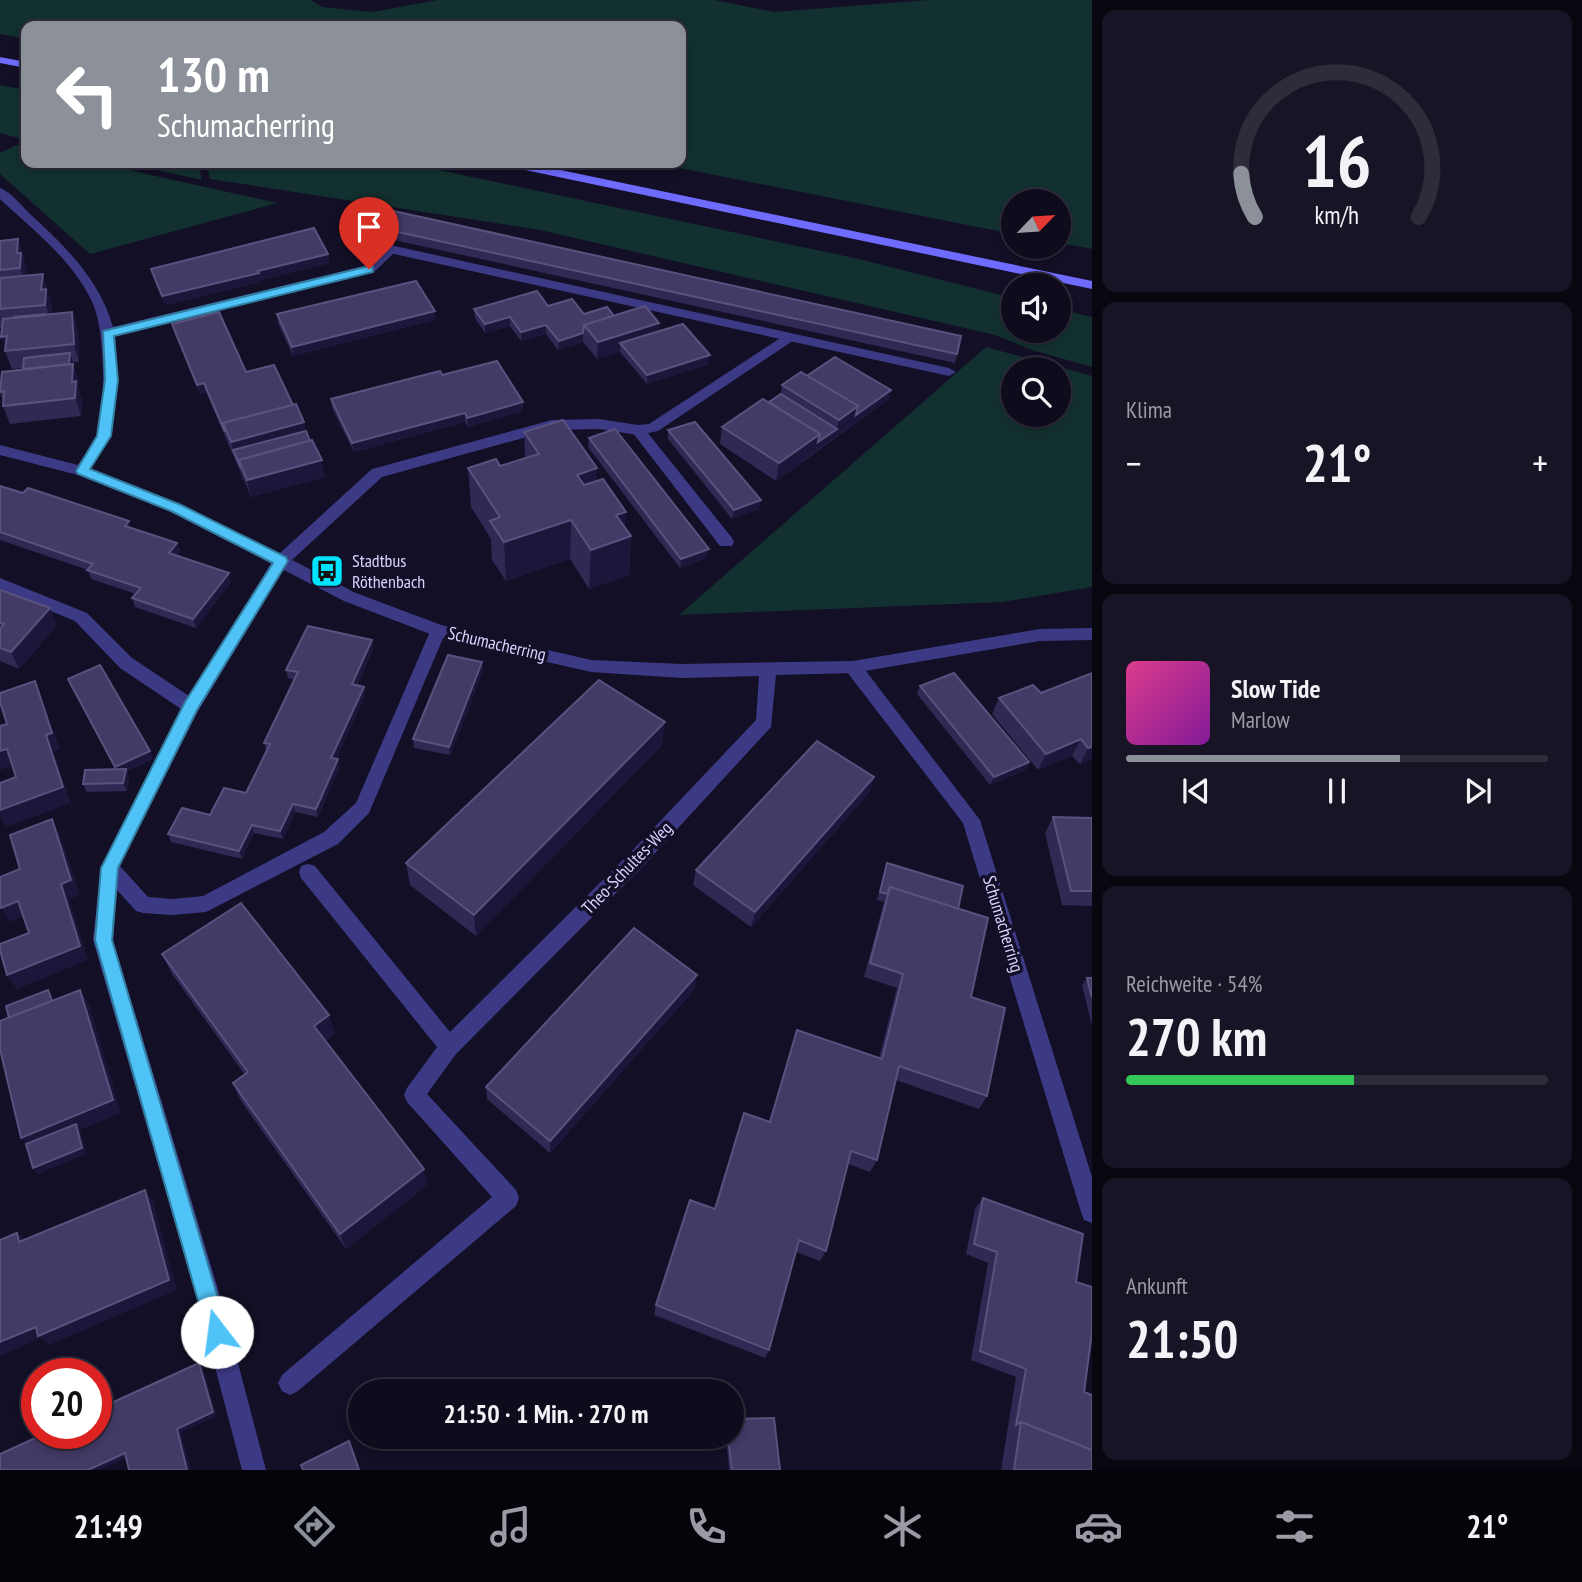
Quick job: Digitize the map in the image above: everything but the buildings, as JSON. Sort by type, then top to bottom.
[{"type":"main road","points":[[0,60],[21,64]]},
{"type":"main road","points":[[535,168],[1092,285]]},
{"type":"street","points":[[0,192],[50,239],[84,278],[100,304],[108,333],[111,380],[104,436],[82,471]]},
{"type":"street","points":[[108,333],[369,269],[390,249],[948,372]]},
{"type":"street","points":[[254,1470],[211,1306],[103,940],[110,868],[191,707],[281,561],[377,473],[552,425],[599,424],[638,430],[653,428],[790,338]]},
{"type":"street","points":[[638,430],[726,542]]},
{"type":"street","name":"Schumacherring","points":[[0,450],[82,471],[176,508],[350,597],[438,631],[591,666],[682,671],[853,667],[1040,635],[1092,634]]},
{"type":"street","points":[[0,584],[81,617],[127,663],[191,707]]},
{"type":"street","points":[[110,868],[143,905],[172,907],[206,904],[331,838],[363,807],[438,631]]},
{"type":"street","name":"Schumacherring","points":[[853,667],[971,820],[1092,1212]]},
{"type":"street","name":"Theo-Schultes-Weg","points":[[290,1383],[508,1198],[414,1095],[449,1047],[638,858],[765,722],[768,670]]},
{"type":"street","points":[[308,872],[449,1047]]},
{"type":"green space","points":[[0,0],[311,0],[322,7],[373,12],[437,0],[715,0],[774,12],[929,0],[1092,0],[1092,249],[1071,245],[1071,189],[1001,189],[1001,232],[679,168],[686,168],[686,21],[21,21],[21,38],[0,34]]},
{"type":"green space","points":[[0,85],[21,89],[21,139],[0,133]]},
{"type":"green space","points":[[17,145],[21,146],[21,168],[120,168],[278,203],[90,254],[0,174],[0,153]]},
{"type":"green space","points":[[148,168],[199,168],[202,180]]},
{"type":"green space","points":[[207,168],[430,168],[859,259],[1001,295],[1001,337],[995,335],[540,230],[210,179]]},
{"type":"green space","points":[[1071,312],[1092,317],[1092,367],[1071,361],[1071,357],[1057,357],[1015,343],[1071,343]]},
{"type":"green space","points":[[986,347],[1023,357],[1001,357],[1001,427],[1071,427],[1071,370],[1092,376],[1092,587],[1003,602],[679,615]]},
{"type":"place","name":"Stadtbus Röthenbach","points":[[327,571]]},
{"type":"route","points":[[217,1332],[103,940],[110,868],[191,707],[281,561],[176,508],[82,471],[104,436],[111,380],[108,333],[369,269]]}]
